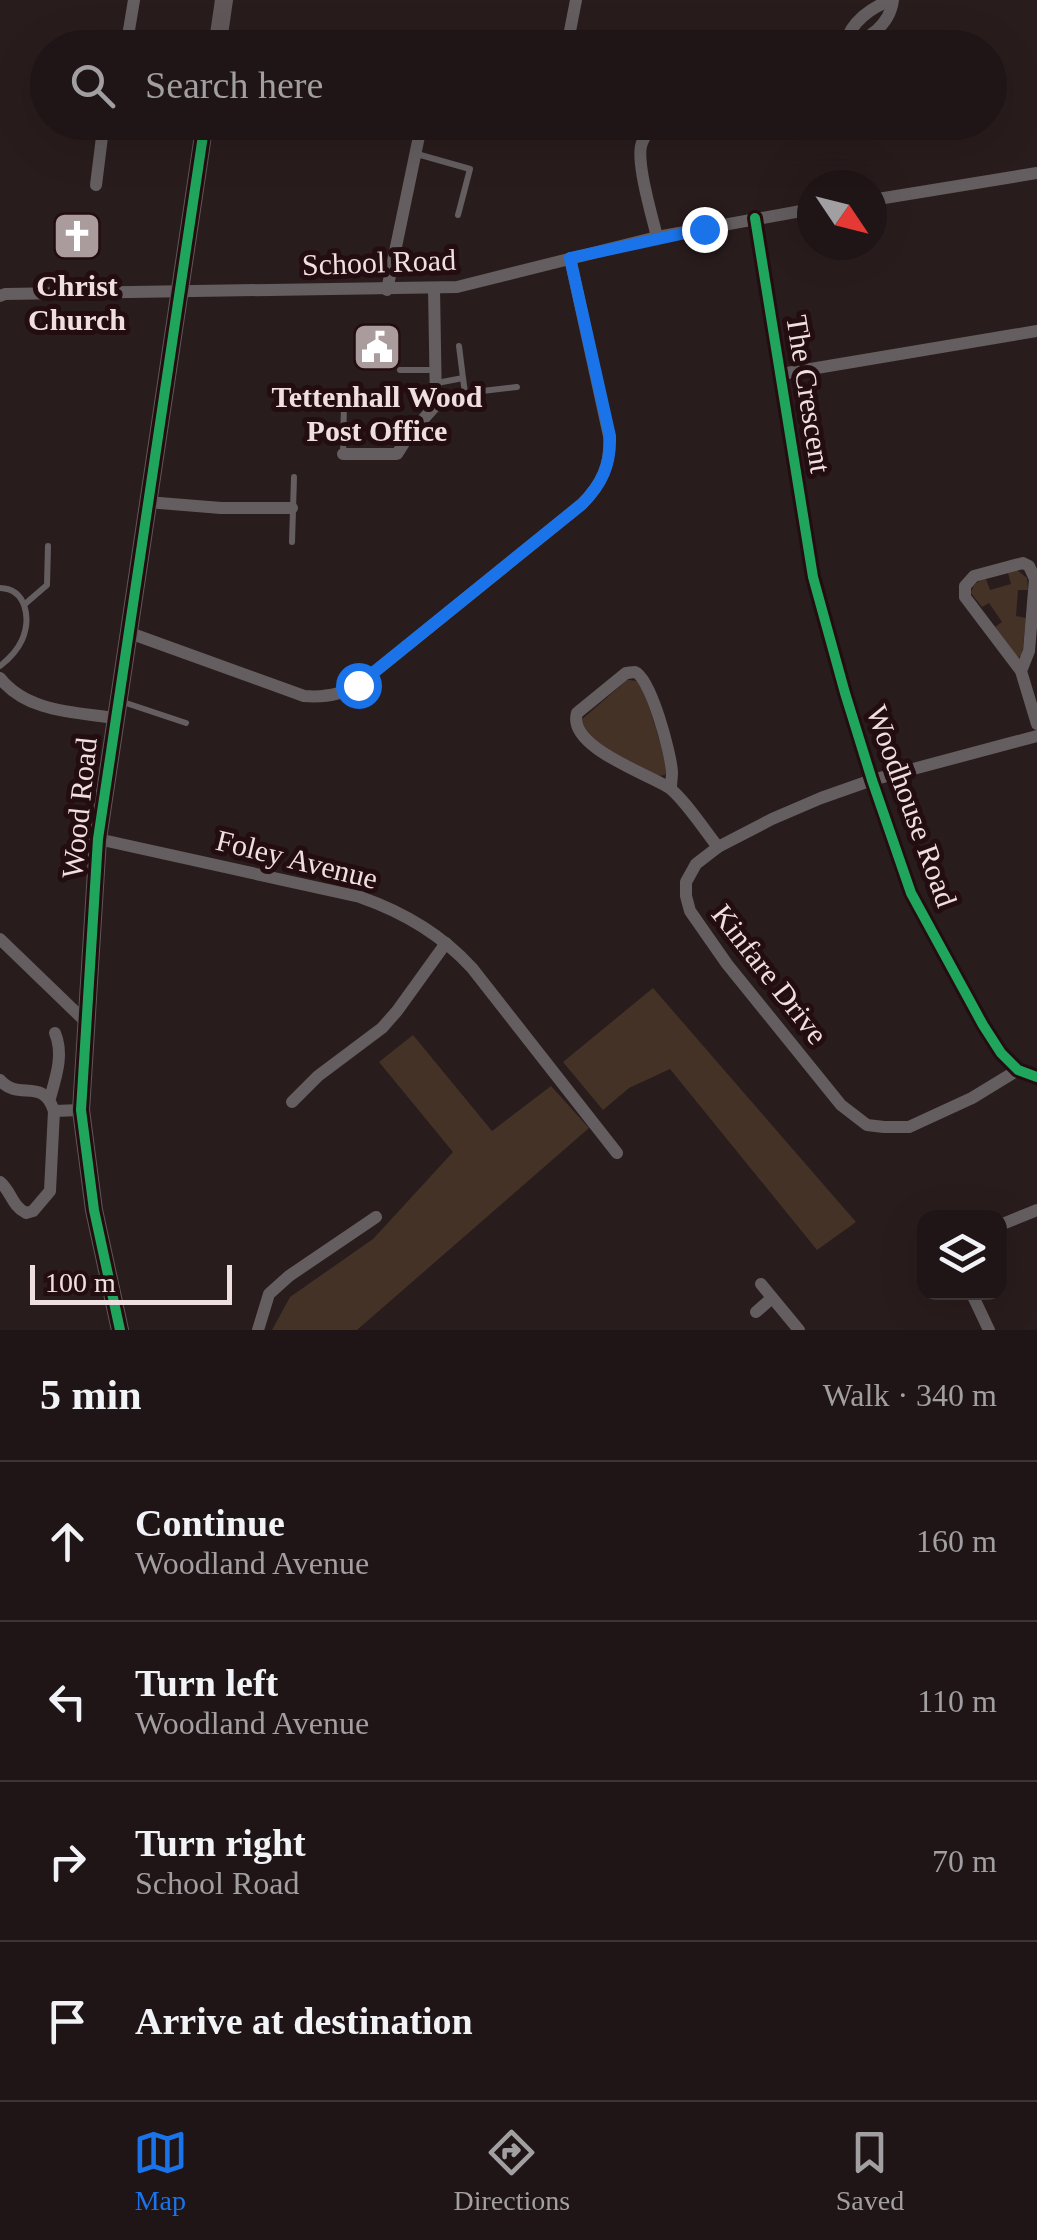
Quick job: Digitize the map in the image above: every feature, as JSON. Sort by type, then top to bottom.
[{"type":"street","points":[[129,30],[134,0]]},
{"type":"street","points":[[220,30],[224,0]]},
{"type":"street","points":[[570,30],[576,0]]},
{"type":"street","points":[[874,30],[891,14],[892,0]]},
{"type":"street","points":[[96,185],[102,140]]},
{"type":"street","name":"Wood Road","points":[[120,1330],[94,1210],[80,1110],[98,839],[202,140]]},
{"type":"street","points":[[386,290],[419,140]]},
{"type":"street","points":[[645,140],[640,154],[657,237]]},
{"type":"street","points":[[887,198],[1037,173]]},
{"type":"street","name":"School Road","points":[[0,296],[456,287],[657,237],[797,212]]},
{"type":"street","name":"The Crescent","points":[[755,218],[813,577]]},
{"type":"street","points":[[128,632],[304,696],[319,697],[348,690],[582,504],[603,478],[610,436],[570,258]]},
{"type":"street","points":[[343,454],[397,454],[436,405],[434,288]]},
{"type":"street","name":"The Crescent","points":[[781,374],[1037,331]]},
{"type":"street","points":[[147,502],[292,508]]},
{"type":"street","points":[[1021,671],[1029,652],[1035,579],[1029,566],[1023,564],[974,576],[965,586],[965,597],[1021,671],[1037,724]]},
{"type":"street","name":"Woodhouse Road","points":[[813,577],[844,693],[911,893],[982,1025],[1018,1070],[1037,1078]]},
{"type":"street","points":[[670,788],[668,750],[646,683],[638,674],[626,673],[577,713],[576,726],[585,739],[610,757],[670,788],[718,847]]},
{"type":"street","points":[[0,678],[9,690],[42,706],[116,709]]},
{"type":"street","name":"Kinfare Drive","points":[[1018,1070],[972,1098],[909,1127],[866,1125],[840,1105],[727,964],[690,911],[686,882],[696,864],[718,847],[772,819],[872,780],[1037,736]]},
{"type":"street","name":"Foley Avenue","points":[[98,839],[360,897],[402,914],[446,942],[472,968],[617,1153]]},
{"type":"street","points":[[0,939],[87,1023]]},
{"type":"street","points":[[292,1102],[398,1012],[446,942]]},
{"type":"street","points":[[0,1182],[15,1206],[26,1212],[33,1211],[50,1192],[52,1105],[59,1069],[55,1032]]},
{"type":"street","points":[[0,1080],[13,1090],[37,1090],[52,1105],[80,1110]]},
{"type":"street","points":[[1007,1222],[1037,1210]]},
{"type":"street","points":[[258,1330],[269,1294],[288,1276],[376,1216]]},
{"type":"street","points":[[761,1284],[800,1330]]},
{"type":"street","points":[[756,1312],[772,1298]]},
{"type":"street","points":[[975,1300],[989,1330]]},
{"type":"lane","points":[[416,154],[470,169],[458,216]]},
{"type":"lane","points":[[459,346],[465,393],[517,386]]},
{"type":"lane","points":[[400,370],[463,378]]},
{"type":"lane","points":[[343,454],[344,402]]},
{"type":"lane","points":[[292,542],[294,477]]},
{"type":"lane","points":[[24,605],[48,586],[48,546]]},
{"type":"lane","points":[[0,588],[10,588],[20,596],[26,619],[23,638],[0,666]]},
{"type":"lane","points":[[116,709],[186,723]]},
{"type":"shaded area","points":[[1017,570],[1027,578],[1028,590],[1018,590],[1016,616],[1026,618],[1022,655],[1018,658],[995,627],[1002,622],[989,603],[982,607],[971,593],[976,583],[986,579],[990,590],[1011,584],[1008,573]]},
{"type":"shaded area","points":[[627,680],[636,681],[644,695],[667,769],[665,775],[658,776],[613,753],[592,739],[580,721]]},
{"type":"shaded area","points":[[653,988],[856,1222],[817,1250],[670,1069],[629,1088],[603,1110],[563,1062]]},
{"type":"shaded area","points":[[413,1035],[492,1131],[551,1086],[589,1128],[357,1330],[272,1330],[290,1297],[373,1239],[453,1152],[379,1062]]},
{"type":"cycle path","points":[[120,1330],[94,1210],[81,1110],[98,839],[202,140]]},
{"type":"cycle path","points":[[755,218],[813,577],[872,780],[911,893],[983,1025],[1018,1070],[1037,1077]]},
{"type":"place","name":"Christ Church","points":[[77,236]]},
{"type":"place","name":"Tettenhall Wood Post Office","points":[[377,347]]},
{"type":"route","points":[[358,685],[582,504],[603,478],[610,436],[570,258],[704,229]]}]
